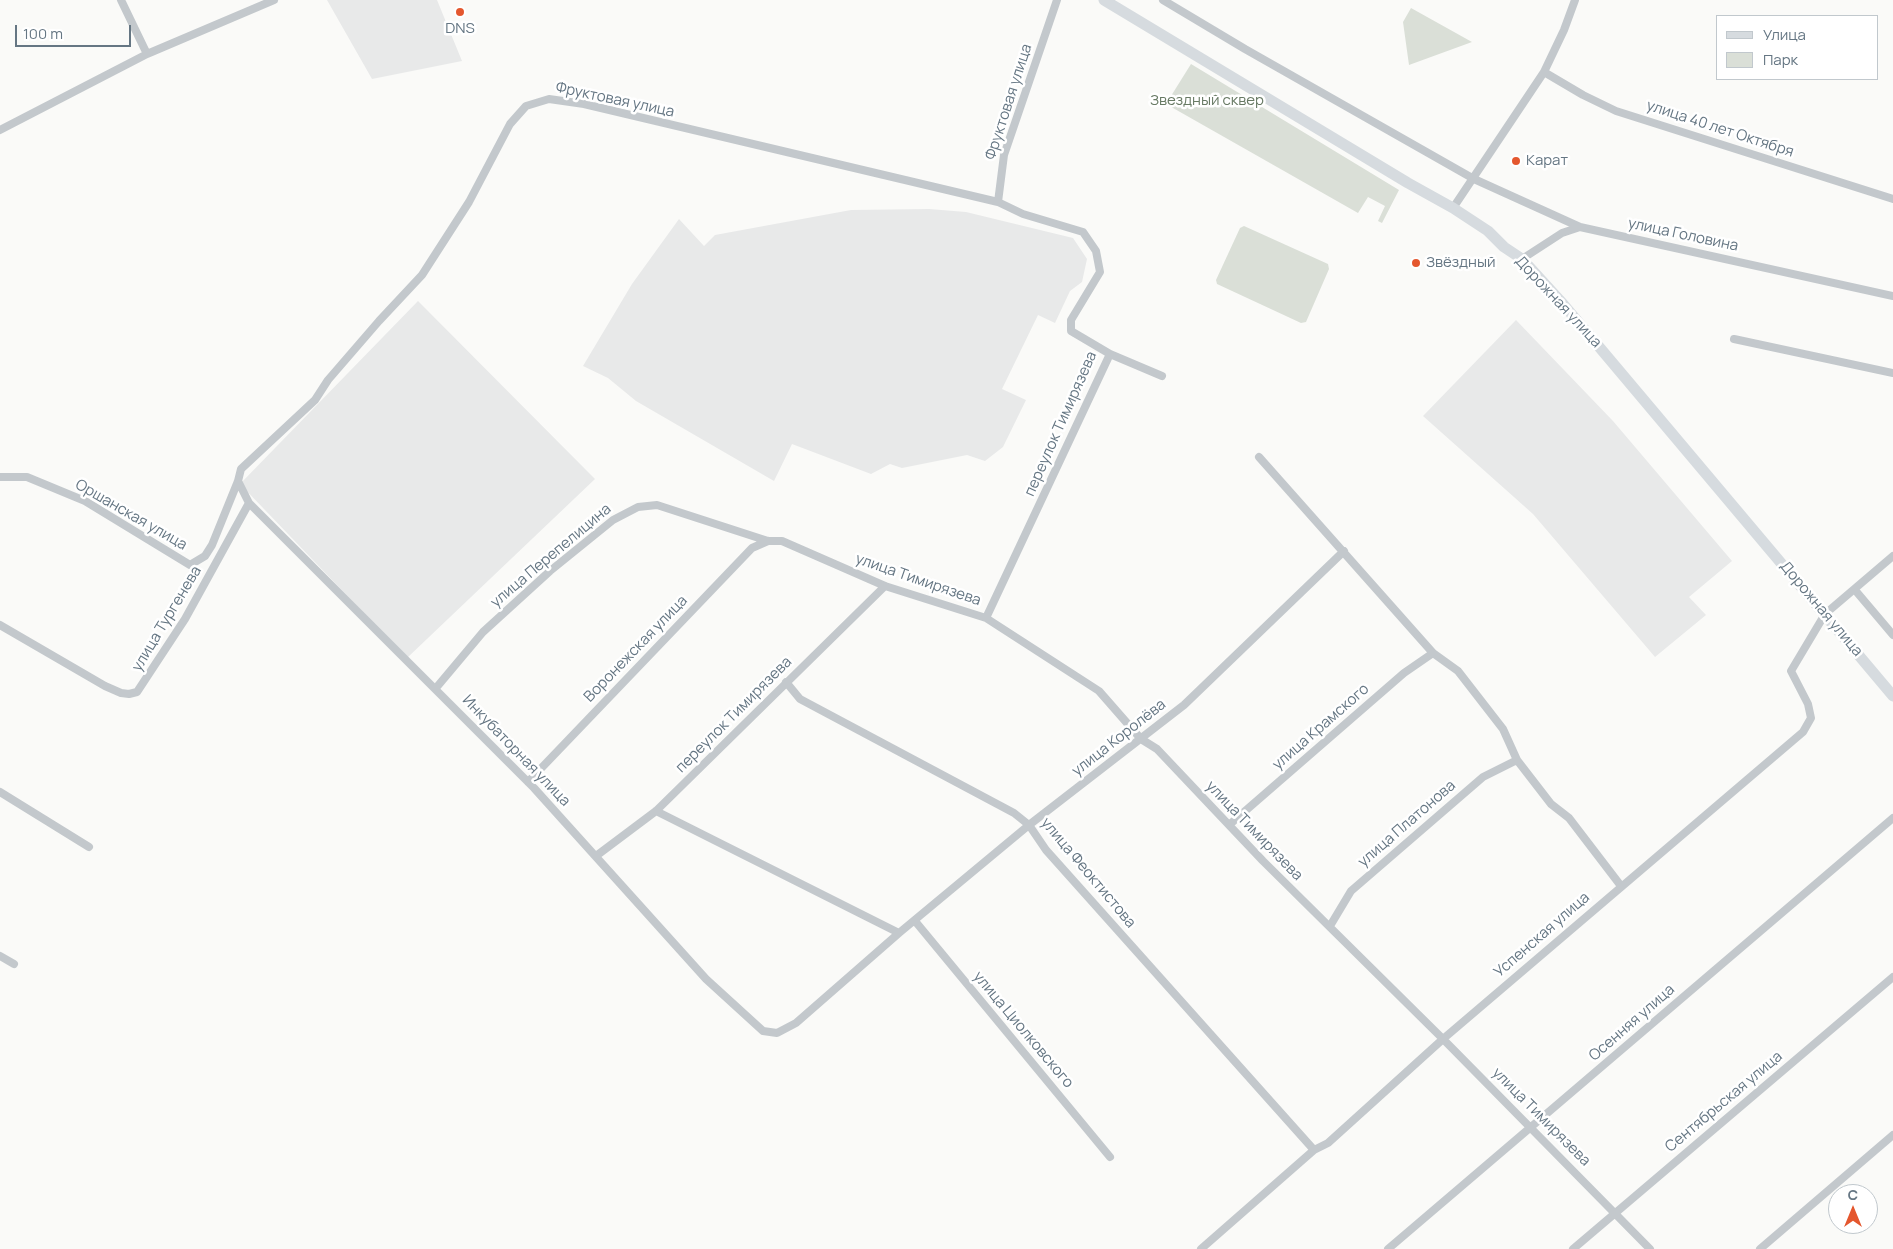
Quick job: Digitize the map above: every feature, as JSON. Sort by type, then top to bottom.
[{"type":"main road","name":"Дорожная улица","points":[[1104,0],[1408,183],[1454,208],[1488,231],[1504,247],[1522,260],[1563,304],[1893,696]]},
{"type":"street","points":[[121,0],[146,54]]},
{"type":"street","points":[[0,130],[146,54],[274,0]]},
{"type":"street","name":"Фруктовая улица","points":[[190,565],[205,556],[212,545],[241,469],[315,400],[328,380],[422,275],[469,202],[510,124],[526,106],[549,98],[584,104],[998,202],[1004,155],[1057,0]]},
{"type":"street","name":"улица Головина","points":[[1163,0],[1245,49],[1474,179],[1580,227],[1893,296]]},
{"type":"street","points":[[1454,208],[1544,72],[1564,30],[1575,0]]},
{"type":"street","name":"улица 40 лет Октября","points":[[1544,72],[1583,95],[1616,111],[1893,199]]},
{"type":"street","name":"переулок Тимирязева","points":[[986,618],[1110,354],[1071,331],[1071,320],[1100,272],[1096,251],[1083,232],[1023,214],[998,202]]},
{"type":"street","points":[[1522,260],[1562,233],[1580,227]]},
{"type":"street","points":[[1734,339],[1893,374]]},
{"type":"street","points":[[1110,354],[1162,376]]},
{"type":"street","points":[[1259,457],[1433,653],[1458,671],[1502,728],[1517,760],[1551,804],[1569,818],[1621,886]]},
{"type":"street","name":"Оршанская улица","points":[[0,476],[27,477],[85,501],[190,565]]},
{"type":"street","name":"Инкубаторная улица","points":[[238,481],[249,503],[528,782],[706,979],[763,1031],[777,1033]]},
{"type":"street","name":"улица Тургенева","points":[[0,625],[105,686],[121,693],[138,692],[185,619],[249,503]]},
{"type":"street","name":"улица Перепелицина","points":[[436,688],[483,632],[544,577],[613,520],[638,507],[657,505],[768,541]]},
{"type":"street","name":"улица Тимирязева","points":[[768,541],[782,541],[885,586],[986,618],[1099,691],[1141,739],[1157,749],[1262,861],[1330,926],[1650,1249]]},
{"type":"street","name":"Воронежская улица","points":[[528,782],[752,548],[768,541]]},
{"type":"street","name":"улица Королёва","points":[[777,1033],[796,1023],[899,933],[1029,825],[1184,705],[1344,551]]},
{"type":"street","points":[[1825,614],[1893,556]]},
{"type":"street","name":"переулок Тимирязева","points":[[596,856],[656,810],[885,586]]},
{"type":"street","points":[[1855,590],[1893,635]]},
{"type":"street","name":"Успенская улица","points":[[1201,1249],[1314,1150],[1328,1143],[1443,1039],[1803,732],[1811,718],[1808,704],[1791,671],[1825,614]]},
{"type":"street","name":"улица Крамского","points":[[1228,825],[1404,674],[1433,653]]},
{"type":"street","name":"улица Феоктистова","points":[[786,682],[800,699],[1014,813],[1029,825],[1046,850],[1314,1150]]},
{"type":"street","name":"улица Платонова","points":[[1330,926],[1351,891],[1483,777],[1517,760]]},
{"type":"street","points":[[0,792],[90,847]]},
{"type":"street","points":[[656,810],[899,933]]},
{"type":"street","name":"Осенняя улица","points":[[1388,1249],[1893,818]]},
{"type":"street","name":"улица Циолковского","points":[[915,921],[1110,1156]]},
{"type":"street","points":[[0,956],[14,964]]},
{"type":"street","name":"Сентябрьская улица","points":[[1573,1249],[1893,977]]},
{"type":"street","points":[[1760,1249],[1893,1135]]},
{"type":"shaded area","points":[[327,0],[437,0],[462,61],[372,79]]},
{"type":"shaded area","points":[[929,209],[966,212],[1073,238],[1087,259],[1082,282],[1070,291],[1055,323],[1038,315],[1002,389],[1026,400],[1003,447],[985,461],[967,455],[902,468],[890,464],[871,474],[792,444],[774,481],[636,401],[608,378],[583,366],[632,284],[679,219],[704,246],[715,235],[851,210]]},
{"type":"shaded area","points":[[418,301],[595,479],[407,658],[240,484]]},
{"type":"shaded area","points":[[1516,320],[1613,421],[1732,561],[1689,597],[1706,615],[1655,657],[1533,514],[1423,416]]},
{"type":"green space","points":[[1411,8],[1472,42],[1409,65],[1403,22]]},
{"type":"green space","name":"Звездный сквер","points":[[1191,64],[1399,190],[1382,223],[1378,221],[1385,206],[1368,197],[1358,213],[1166,104]]},
{"type":"green space","points":[[1244,226],[1328,264],[1329,269],[1306,322],[1301,323],[1217,284],[1216,280],[1240,228]]},
{"type":"place","name":"DNS","points":[[460,12]]},
{"type":"place","name":"Карат","points":[[1516,161]]},
{"type":"place","name":"Звёздный","points":[[1416,263]]}]
